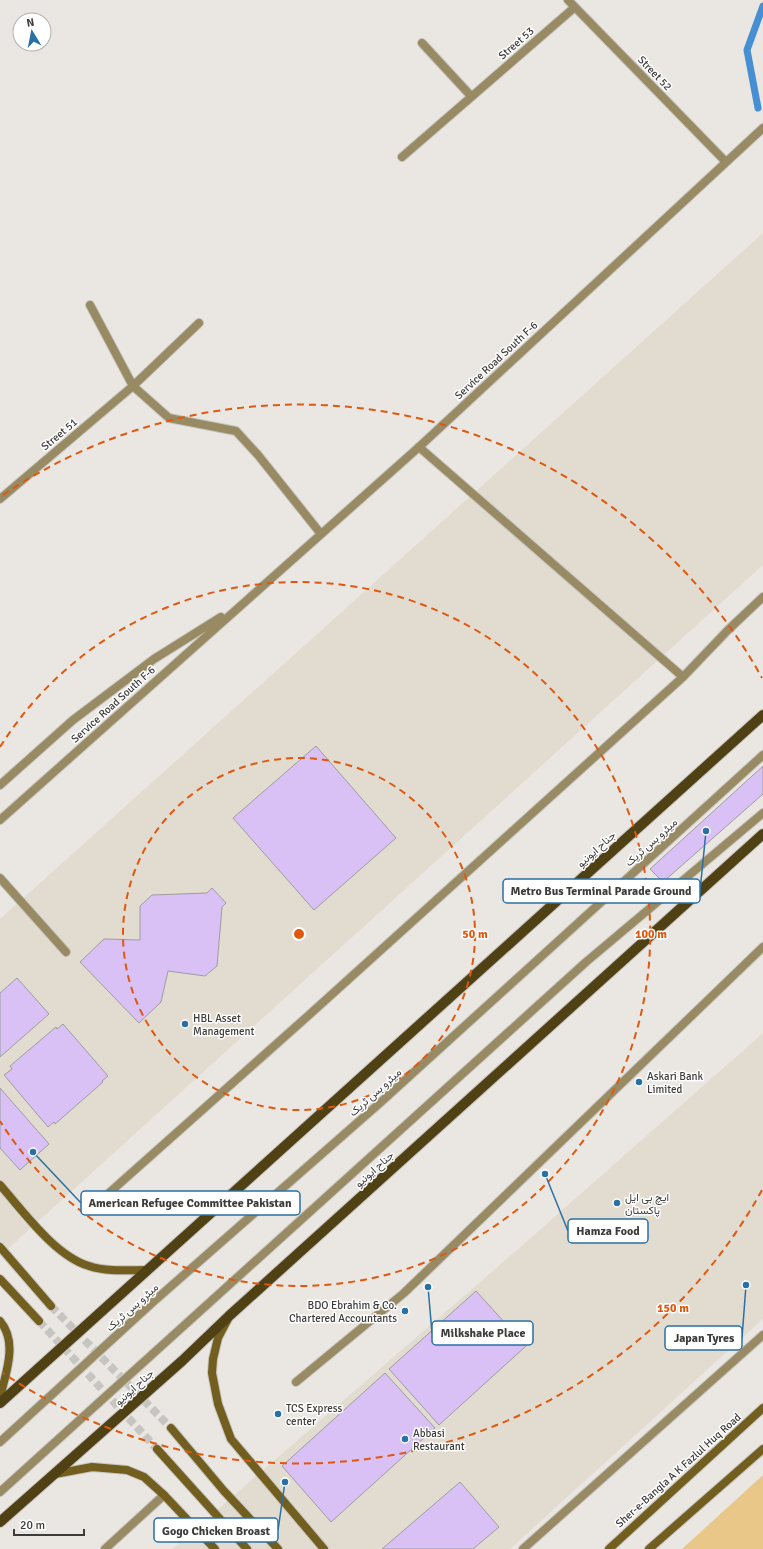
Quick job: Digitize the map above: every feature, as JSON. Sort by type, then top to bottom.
[{"type":"main road","name":"جناح ایونیو","points":[[0,1402],[763,716]]},
{"type":"main road","name":"جناح ایونیو","points":[[0,1522],[182,1361],[229,1316],[763,834]]},
{"type":"main road","points":[[0,1185],[53,1244],[71,1258],[88,1266],[106,1270],[147,1270]]},
{"type":"main road","points":[[0,1248],[51,1306]]},
{"type":"main road","points":[[0,1278],[39,1321]]},
{"type":"main road","points":[[229,1316],[218,1338],[213,1359],[212,1373],[218,1404],[231,1439],[324,1549]]},
{"type":"main road","points":[[0,1321],[3,1324],[10,1341],[9,1362],[0,1397]]},
{"type":"main road","name":"Sher-e-Bangla A K Fazlul Huq Road","points":[[609,1549],[763,1408]]},
{"type":"main road","points":[[170,1428],[224,1491],[278,1549]]},
{"type":"main road","points":[[157,1449],[247,1549]]},
{"type":"main road","points":[[649,1549],[763,1449]]},
{"type":"main road","points":[[55,1474],[92,1468],[128,1470],[144,1477],[164,1495],[214,1549]]},
{"type":"street","name":"Street 52","points":[[568,0],[726,162]]},
{"type":"street","name":"Street 53","points":[[402,157],[575,7]]},
{"type":"street","points":[[422,43],[471,96]]},
{"type":"street","name":"Service Road South F-6","points":[[0,820],[419,447],[763,128]]},
{"type":"street","points":[[90,305],[133,386],[169,418],[236,431],[258,455],[321,534]]},
{"type":"street","name":"Street 51","points":[[0,499],[133,386],[199,323]]},
{"type":"street","points":[[419,447],[683,676]]},
{"type":"street","points":[[91,1208],[309,1015],[683,676],[763,597]]},
{"type":"street","name":"Service Road South F-6","points":[[0,785],[73,720],[154,659],[240,605]]},
{"type":"street","name":"میٹرو بس ٹریک","points":[[0,1442],[153,1302],[381,1102],[763,756]]},
{"type":"street","points":[[0,1492],[586,962],[763,813]]},
{"type":"street","points":[[0,878],[66,952]]},
{"type":"street","points":[[296,1382],[404,1293],[763,947]]},
{"type":"street","points":[[523,1549],[763,1335]]},
{"type":"street","points":[[106,1549],[164,1495]]},
{"type":"shaded area","points":[[763,233],[763,565],[0,1256],[0,919]]},
{"type":"shaded area","points":[[763,1033],[763,1319],[510,1549],[172,1549],[517,1250]]},
{"type":"shaded area","points":[[763,1475],[763,1549],[682,1549]]},
{"type":"building","points":[[316,746],[396,838],[314,910],[233,818]]},
{"type":"building","points":[[763,766],[763,794],[663,882],[650,869]]},
{"type":"building","points":[[212,888],[226,903],[222,907],[217,966],[205,976],[168,971],[161,1002],[139,1023],[80,962],[104,939],[140,940],[140,906],[152,895],[207,893]]},
{"type":"building","points":[[17,978],[49,1014],[0,1057],[0,993]]},
{"type":"building","points":[[63,1024],[108,1076],[55,1124],[54,1122],[48,1127],[4,1075],[12,1069],[10,1066],[56,1027],[57,1029]]},
{"type":"building","points":[[0,1088],[49,1144],[20,1170],[0,1148]]},
{"type":"building","points":[[476,1291],[526,1346],[439,1425],[389,1369]]},
{"type":"building","points":[[385,1373],[435,1428],[331,1522],[282,1466]]},
{"type":"building","points":[[460,1482],[499,1527],[473,1549],[382,1549]]},
{"type":"waterway","points":[[758,108],[747,50],[763,6]]},
{"type":"tunnel","points":[[51,1306],[171,1428]]},
{"type":"tunnel","points":[[39,1321],[157,1449]]},
{"type":"place","name":"Metro Bus Terminal Parade Ground","points":[[706,831]]},
{"type":"place","name":"HBL Asset Management","points":[[185,1024]]},
{"type":"place","name":"Askari Bank Limited","points":[[639,1082]]},
{"type":"place","name":"American Refugee Committee Pakistan","points":[[33,1152]]},
{"type":"place","name":"Hamza Food","points":[[545,1174]]},
{"type":"place","name":"ایچ بی ایل پاکستان","points":[[617,1203]]},
{"type":"place","name":"Japan Tyres","points":[[746,1285]]},
{"type":"place","name":"Milkshake Place","points":[[428,1287]]},
{"type":"place","name":"BDO Ebrahim & Co. Chartered Accountants","points":[[405,1311]]},
{"type":"place","name":"TCS Express center","points":[[278,1414]]},
{"type":"place","name":"Abbasi Restaurant","points":[[405,1439]]},
{"type":"place","name":"Gogo Chicken Broast","points":[[285,1482]]}]
